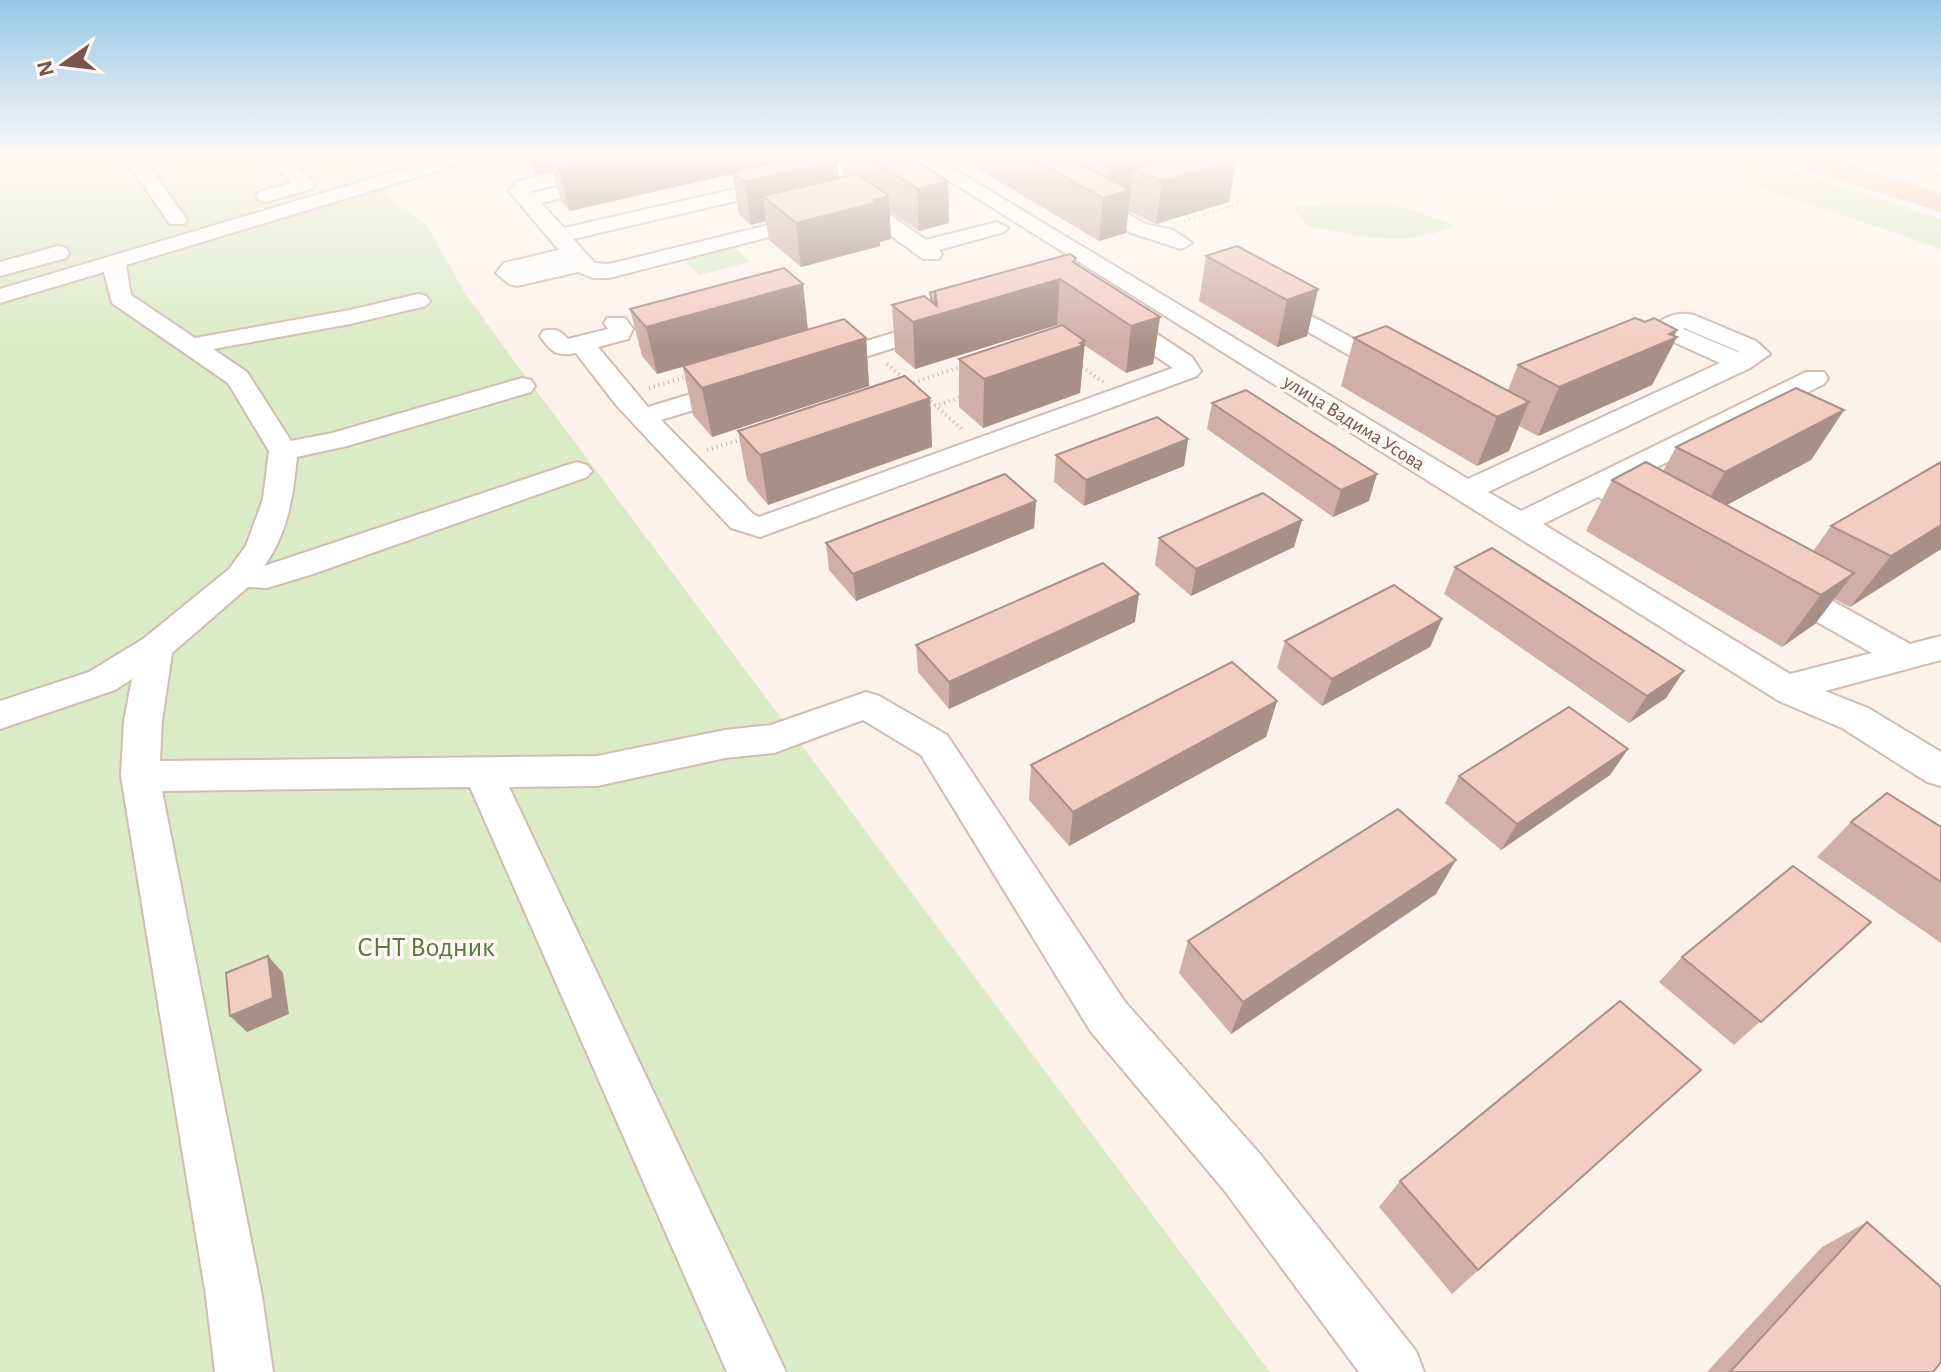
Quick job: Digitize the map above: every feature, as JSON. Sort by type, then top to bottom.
[{"type":"street","points":[[0,296],[258,218]]},
{"type":"street","points":[[543,218],[593,271],[609,271],[798,223],[836,218]]},
{"type":"street","points":[[559,236],[636,218]]},
{"type":"street","points":[[854,227],[867,218]]},
{"type":"street","points":[[881,218],[927,251],[997,228]]},
{"type":"street","points":[[984,218],[1021,243]]},
{"type":"street","name":"улица Вадима Усова","points":[[993,218],[1092,285],[1466,491],[1789,690],[1855,718],[1941,771]]},
{"type":"street","points":[[1121,218],[1148,232],[1165,235],[1181,243]]},
{"type":"street","points":[[798,223],[815,235],[825,234]]},
{"type":"street","points":[[0,269],[74,249]]},
{"type":"street","points":[[587,350],[643,417],[742,521],[760,527],[1183,374],[1188,367],[1092,285],[1045,259]]},
{"type":"street","points":[[0,715],[102,681],[155,648],[240,576],[261,548],[278,499],[283,451],[238,378],[120,298],[114,261]]},
{"type":"street","points":[[1249,290],[1410,380]]},
{"type":"street","points":[[191,346],[350,317],[418,301]]},
{"type":"street","points":[[796,370],[956,321]]},
{"type":"street","points":[[587,350],[619,334],[621,329],[616,323]]},
{"type":"street","points":[[857,327],[877,323],[898,339]]},
{"type":"street","points":[[552,336],[562,348],[587,350],[646,341]]},
{"type":"street","points":[[1648,347],[1662,349],[1717,374]]},
{"type":"street","points":[[1666,372],[1717,374]]},
{"type":"street","points":[[1466,491],[1717,374]]},
{"type":"street","points":[[1519,524],[1815,378]]},
{"type":"street","points":[[643,417],[766,379]]},
{"type":"street","points":[[283,451],[337,440],[522,386]]},
{"type":"street","points":[[1518,440],[1545,455]]},
{"type":"street","points":[[240,576],[267,577],[302,567],[577,471]]},
{"type":"street","points":[[1599,485],[1679,530]]},
{"type":"street","points":[[1759,574],[1906,657]]},
{"type":"street","points":[[155,648],[143,721],[140,776],[234,1296],[244,1372]]},
{"type":"street","points":[[1789,690],[1941,648]]},
{"type":"street","points":[[140,776],[597,771],[725,744],[774,739],[866,705],[934,745],[1108,1017],[1242,1172],[1395,1372]]},
{"type":"street","points":[[483,773],[757,1372]]},
{"type":"path","points":[[1148,232],[1193,218]]},
{"type":"path","points":[[1072,359],[1123,396]]},
{"type":"path","points":[[895,389],[966,366]]},
{"type":"path","points":[[921,411],[978,391]]},
{"type":"path","points":[[682,459],[744,438]]},
{"type":"green space","name":"СНТ Водник","points":[[0,218],[417,218],[427,226],[465,293],[503,346],[1270,1372],[0,1372]]},
{"type":"green space","points":[[1301,218],[1435,218],[1455,225],[1419,237],[1400,238],[1363,236],[1307,226]]},
{"type":"green space","points":[[1851,218],[1941,219],[1941,249]]},
{"type":"green space","points":[[733,246],[750,262],[699,275],[683,259]]},
{"type":"building","points":[[790,218],[815,218],[796,223]]},
{"type":"building","points":[[1237,246],[1318,289],[1287,300],[1206,256]]},
{"type":"building","points":[[1070,254],[1076,258],[1073,262],[1160,317],[1131,326],[1060,279],[913,322],[892,305],[924,296],[937,306],[935,291]]},
{"type":"building","points":[[784,268],[803,284],[646,327],[630,309]]},
{"type":"building","points":[[930,292],[935,292],[935,304],[932,301]]},
{"type":"building","points":[[1635,318],[1645,322],[1654,318],[1677,330],[1669,334],[1677,337],[1559,387],[1518,365]]},
{"type":"building","points":[[844,319],[866,338],[702,388],[683,366]]},
{"type":"building","points":[[1062,325],[1085,341],[1080,343],[1084,345],[984,379],[959,359]]},
{"type":"building","points":[[1386,326],[1529,402],[1497,417],[1354,338]]},
{"type":"building","points":[[905,376],[930,398],[760,455],[738,431]]},
{"type":"building","points":[[1796,388],[1844,410],[1725,472],[1676,447]]},
{"type":"building","points":[[1246,390],[1377,474],[1341,490],[1212,403]]},
{"type":"building","points":[[1157,417],[1188,439],[1086,480],[1056,455]]},
{"type":"building","points":[[1646,462],[1854,573],[1821,595],[1612,480]]},
{"type":"building","points":[[1941,462],[1941,525],[1891,556],[1831,526]]},
{"type":"building","points":[[1005,474],[1036,501],[853,574],[826,543]]},
{"type":"building","points":[[1263,493],[1302,520],[1196,569],[1159,538]]},
{"type":"building","points":[[1492,548],[1684,671],[1647,696],[1455,567]]},
{"type":"building","points":[[1103,563],[1139,594],[949,682],[916,645]]},
{"type":"building","points":[[1394,585],[1442,619],[1332,679],[1285,641]]},
{"type":"building","points":[[1232,662],[1277,701],[1073,812],[1031,765]]},
{"type":"building","points":[[1569,707],[1628,749],[1517,824],[1459,776]]},
{"type":"building","points":[[1887,793],[1941,827],[1941,882],[1851,822]]},
{"type":"building","points":[[1398,809],[1456,860],[1243,1002],[1188,941]]},
{"type":"building","points":[[1793,866],[1871,922],[1761,1022],[1682,957]]},
{"type":"building","points":[[268,956],[273,998],[230,1016],[226,973]]},
{"type":"building","points":[[1620,1001],[1701,1070],[1478,1270],[1400,1181]]},
{"type":"building","points":[[1867,1222],[1941,1287],[1941,1362],[1933,1372],[1730,1372]]}]
